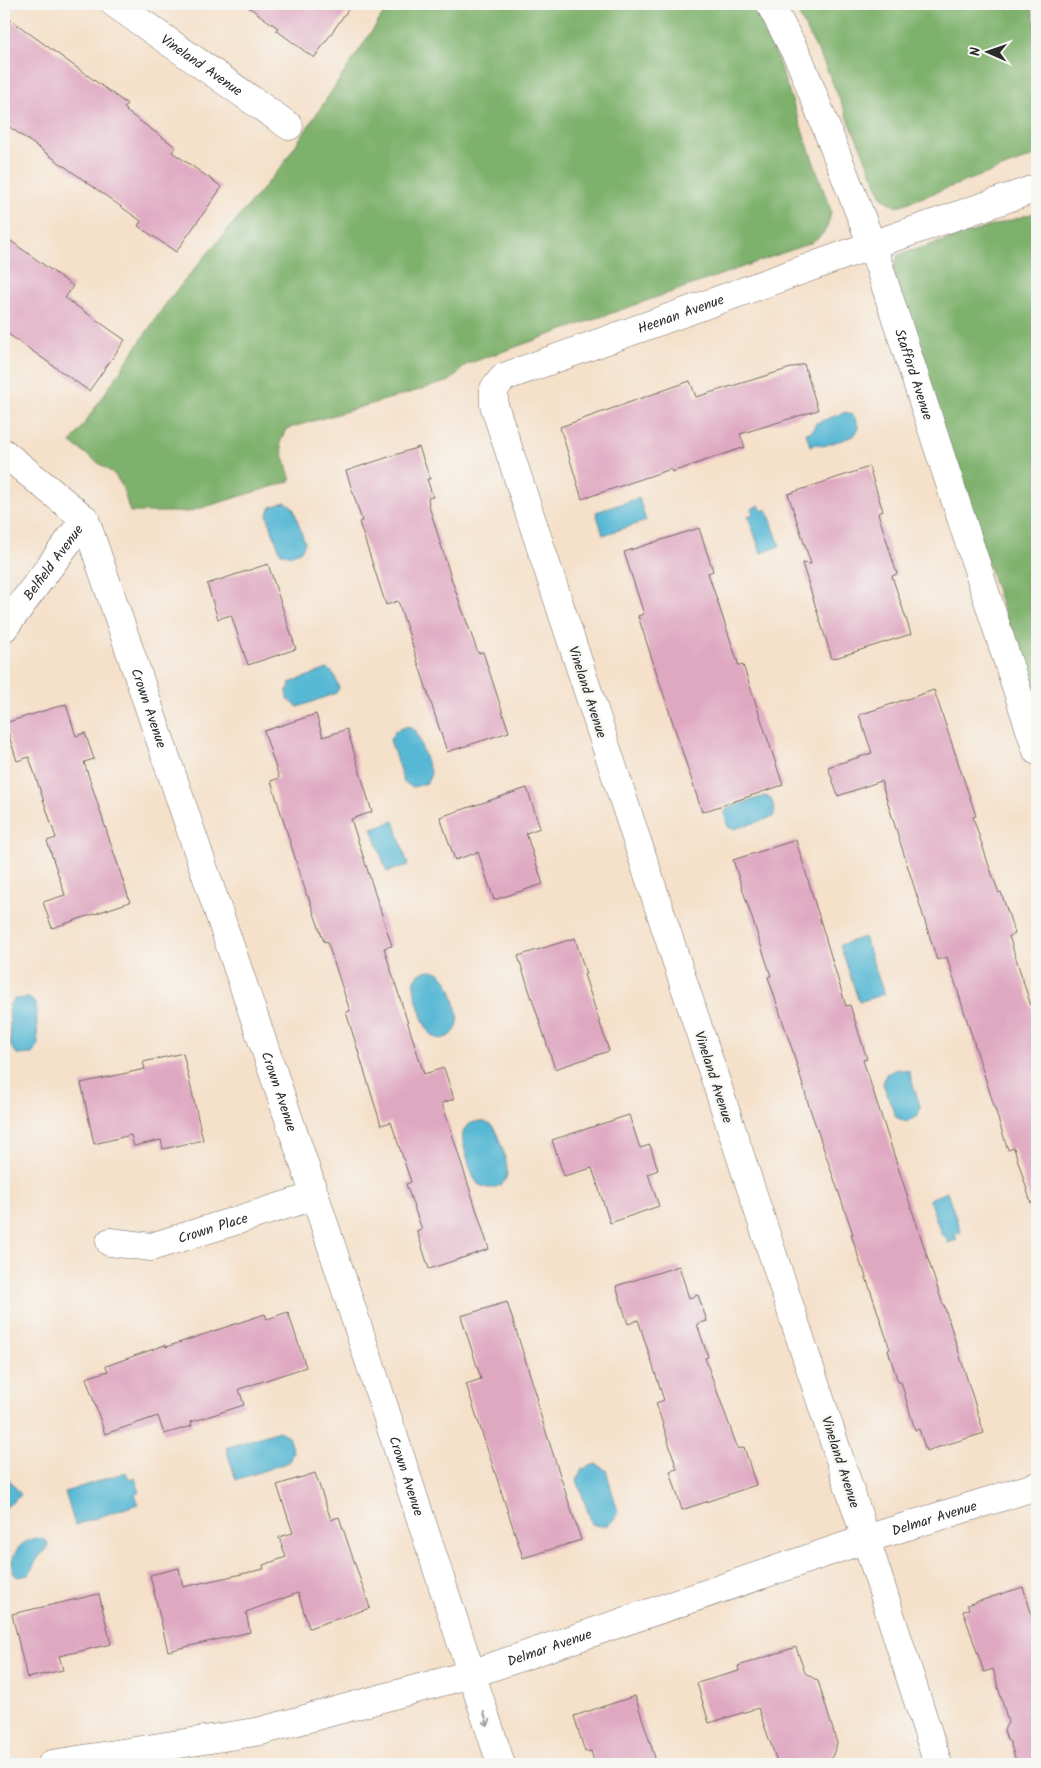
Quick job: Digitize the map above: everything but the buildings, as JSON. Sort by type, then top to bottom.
[{"type":"street","name":"Vineland Avenue","points":[[115,4],[288,126]]},
{"type":"street","name":"Stafford Avenue","points":[[770,4],[800,61],[872,245],[1037,752]]},
{"type":"street","name":"Heenan Avenue","points":[[494,389],[504,377],[1037,188]]},
{"type":"street","name":"Vineland Avenue","points":[[494,389],[494,405],[938,1764]]},
{"type":"street","points":[[4,454],[85,519]]},
{"type":"street","name":"Belfield Avenue","points":[[4,628],[85,519]]},
{"type":"street","name":"Crown Avenue","points":[[85,519],[315,1196],[501,1764]]},
{"type":"street","name":"Crown Place","points":[[110,1242],[151,1246],[315,1196]]},
{"type":"street","name":"Delmar Avenue","points":[[52,1764],[261,1731],[471,1674],[866,1539],[1037,1486]]},
{"type":"green space","points":[[390,4],[749,4],[768,33],[831,211],[826,230],[811,243],[467,364],[450,381],[286,429],[280,443],[291,481],[188,512],[130,512],[122,486],[115,475],[71,443],[169,299],[281,167]]},
{"type":"green space","points":[[793,4],[1030,4],[1037,28],[1037,155],[896,207],[882,197],[824,63]]},
{"type":"green space","points":[[1037,212],[1037,712],[892,274],[898,255]]},
{"type":"water","points":[[846,412],[854,416],[859,428],[854,436],[823,446],[816,444],[810,446],[806,433],[812,431],[816,423]]},
{"type":"water","points":[[639,498],[646,521],[603,535],[596,512]]},
{"type":"water","points":[[285,502],[293,507],[305,543],[301,551],[288,555],[280,552],[267,515],[271,507]]},
{"type":"water","points":[[759,505],[762,511],[767,509],[780,546],[761,553],[748,516],[753,514],[751,509]]},
{"type":"water","points":[[327,669],[334,674],[339,688],[336,693],[298,707],[287,699],[289,683]]},
{"type":"water","points":[[408,726],[416,731],[431,774],[427,783],[413,787],[404,783],[390,740],[395,731]]},
{"type":"water","points":[[765,796],[771,798],[775,811],[773,817],[734,829],[728,827],[724,814],[727,808]]},
{"type":"water","points":[[394,821],[408,865],[387,872],[372,828]]},
{"type":"water","points":[[864,937],[884,994],[859,1002],[840,945]]},
{"type":"water","points":[[431,970],[438,972],[447,981],[458,1015],[458,1025],[455,1031],[446,1038],[440,1039],[435,1037],[427,1029],[416,998],[415,980],[418,975]]},
{"type":"water","points":[[29,998],[36,1004],[38,1046],[32,1054],[18,1055],[11,1047],[9,1006],[14,999]]},
{"type":"water","points":[[898,1069],[909,1071],[920,1106],[918,1116],[906,1122],[896,1117],[883,1084],[886,1074]]},
{"type":"water","points":[[479,1121],[488,1124],[495,1130],[506,1162],[507,1172],[505,1180],[501,1185],[494,1188],[484,1187],[476,1182],[464,1145],[464,1130],[472,1123]]},
{"type":"water","points":[[947,1192],[961,1232],[955,1234],[957,1240],[948,1243],[945,1235],[942,1236],[929,1199]]},
{"type":"water","points":[[279,1431],[288,1436],[293,1451],[289,1462],[236,1480],[226,1448]]},
{"type":"water","points":[[596,1464],[606,1470],[618,1512],[611,1523],[605,1526],[592,1524],[577,1480],[582,1469]]},
{"type":"water","points":[[126,1472],[129,1480],[135,1478],[140,1492],[135,1494],[138,1504],[75,1525],[65,1492]]},
{"type":"water","points":[[4,1473],[21,1495],[4,1509]]},
{"type":"water","points":[[35,1538],[47,1541],[48,1544],[28,1575],[18,1577],[12,1568],[14,1556],[18,1548]]}]
